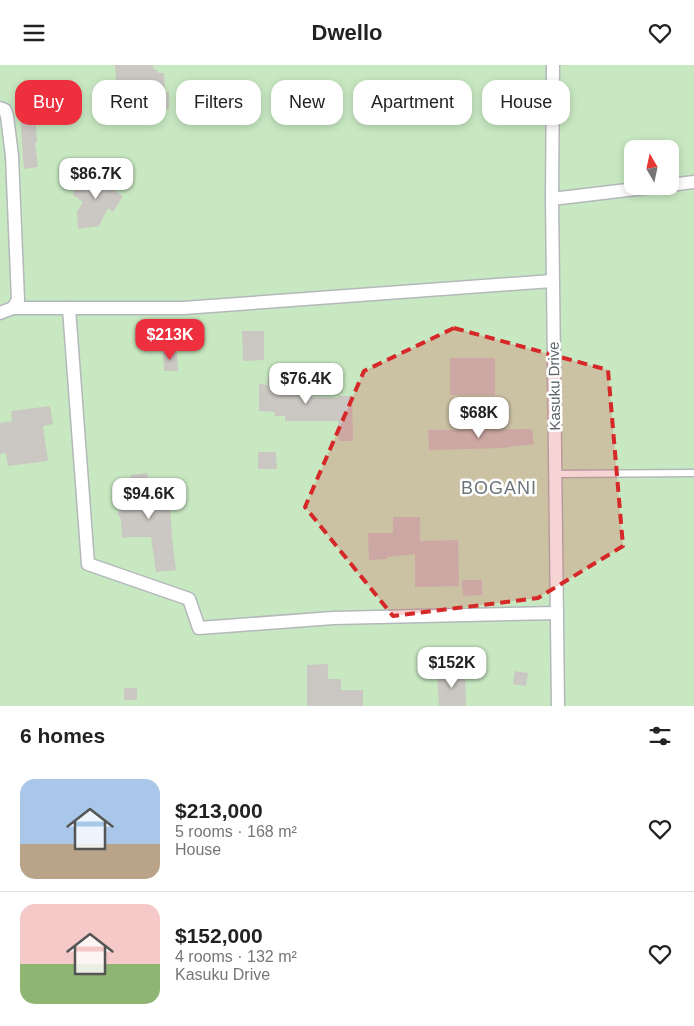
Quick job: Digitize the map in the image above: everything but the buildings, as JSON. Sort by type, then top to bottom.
[{"type":"street","name":"Kasuku Drive","points":[[553,65],[552,281],[558,706]]},
{"type":"street","points":[[0,108],[5,110],[7,116],[12,156],[18,299],[13,308]]},
{"type":"street","points":[[679,184],[694,183]]},
{"type":"street","points":[[552,199],[624,190]]},
{"type":"street","points":[[0,313],[13,308],[183,308],[552,281]]},
{"type":"street","points":[[69,308],[88,564],[190,599],[200,628],[333,618],[557,613]]},
{"type":"lane","points":[[554,474],[694,473]]},
{"type":"highlighted area","points":[[454,328],[608,370],[623,546],[538,598],[393,616],[305,507],[364,371]]},
{"type":"green space","points":[[0,65],[694,65],[694,706],[0,706]]},
{"type":"district","name":"BOGANI","points":[[499,488]]}]
